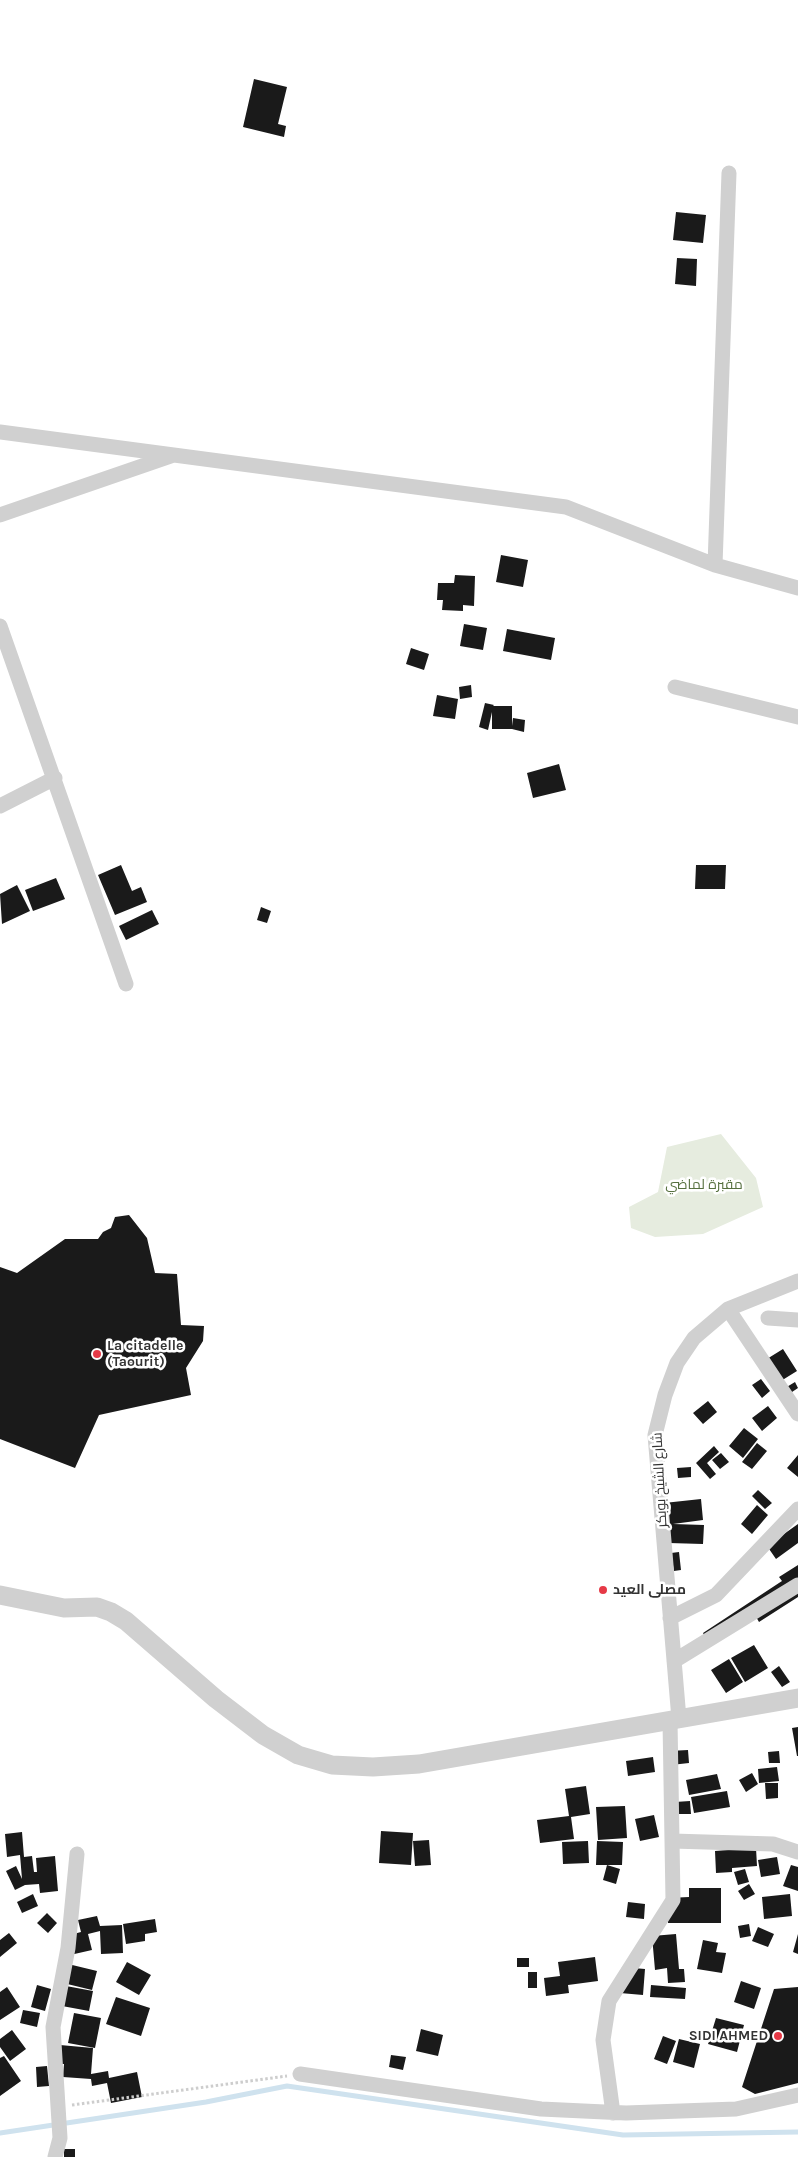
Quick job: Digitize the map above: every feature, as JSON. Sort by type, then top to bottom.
[{"type":"street","points":[[715,565],[729,174]]},
{"type":"street","points":[[0,432],[566,507],[715,565],[798,588]]},
{"type":"street","points":[[0,515],[175,455]]},
{"type":"street","points":[[0,626],[126,984]]},
{"type":"street","points":[[675,687],[798,717]]},
{"type":"street","points":[[0,806],[55,778]]},
{"type":"street","name":"شارع الشيخ بوبكر","points":[[613,2113],[603,2040],[609,2000],[673,1900],[674,1661],[655,1435],[665,1395],[677,1363],[694,1338],[728,1309],[798,1281]]},
{"type":"street","points":[[728,1309],[798,1414]]},
{"type":"street","points":[[768,1318],[798,1320]]},
{"type":"street","points":[[670,1618],[716,1595],[798,1509]]},
{"type":"street","points":[[674,1661],[798,1585]]},
{"type":"street","points":[[0,1595],[64,1608],[97,1607],[111,1612],[126,1621],[216,1699],[264,1735],[298,1755],[332,1765],[373,1767],[419,1764],[798,1698]]},
{"type":"street","points":[[672,1841],[773,1844],[798,1852]]},
{"type":"street","points":[[55,2157],[60,2138],[53,2027],[68,1948],[77,1854]]},
{"type":"street","points":[[300,2074],[541,2109],[613,2113],[736,2108],[798,2095]]},
{"type":"path","points":[[58,2107],[300,2074]]},
{"type":"green space","name":"مقبرة لماضي","points":[[721,1134],[756,1178],[763,1207],[703,1234],[655,1237],[631,1228],[629,1207],[658,1192],[667,1147]]},
{"type":"building","points":[[254,79],[287,87],[278,124],[286,126],[284,137],[243,127]]},
{"type":"building","points":[[676,212],[706,215],[703,243],[673,240]]},
{"type":"building","points":[[677,258],[697,259],[696,286],[675,284]]},
{"type":"building","points":[[501,555],[528,560],[523,587],[496,582]]},
{"type":"building","points":[[455,575],[475,576],[474,606],[463,605],[463,611],[442,610],[443,600],[437,600],[438,583],[454,583]]},
{"type":"building","points":[[464,624],[487,628],[483,650],[460,646]]},
{"type":"building","points":[[507,629],[555,638],[551,660],[503,651]]},
{"type":"building","points":[[411,648],[429,654],[424,670],[406,664]]},
{"type":"building","points":[[471,685],[472,697],[460,699],[459,687]]},
{"type":"building","points":[[437,695],[458,699],[455,719],[433,716]]},
{"type":"building","points":[[485,703],[493,706],[512,706],[512,726],[513,718],[525,720],[524,732],[512,729],[492,729],[492,712],[488,730],[479,727]]},
{"type":"building","points":[[559,764],[566,790],[533,798],[527,773]]},
{"type":"building","points":[[121,865],[132,891],[141,887],[147,902],[115,915],[98,875]]},
{"type":"building","points":[[696,865],[726,865],[725,889],[695,889]]},
{"type":"building","points":[[56,878],[65,899],[33,911],[25,890]]},
{"type":"building","points":[[17,885],[30,911],[2,924],[0,894]]},
{"type":"building","points":[[261,907],[271,911],[267,923],[257,920]]},
{"type":"building","points":[[152,910],[159,924],[126,940],[119,926]]},
{"type":"building","name":"La citadelle (Taourit)","points":[[129,1215],[147,1238],[155,1273],[177,1274],[181,1325],[204,1326],[203,1341],[186,1368],[191,1395],[99,1415],[75,1468],[0,1439],[0,1267],[17,1273],[65,1239],[98,1239],[103,1232],[111,1228],[115,1217]]},
{"type":"building","points":[[783,1349],[797,1371],[776,1384],[762,1362]]},
{"type":"building","points":[[761,1379],[770,1391],[762,1398],[752,1385]]},
{"type":"building","points":[[795,1382],[798,1388],[789,1394],[785,1388]]},
{"type":"building","points":[[708,1401],[717,1412],[703,1424],[693,1413]]},
{"type":"building","points":[[768,1406],[777,1418],[762,1431],[752,1418]]},
{"type":"building","points":[[744,1428],[758,1439],[743,1458],[729,1446]]},
{"type":"building","points":[[757,1443],[767,1451],[752,1469],[742,1462]]},
{"type":"building","points":[[714,1446],[719,1452],[707,1463],[716,1474],[710,1479],[696,1463]]},
{"type":"building","points":[[721,1453],[729,1462],[720,1469],[712,1460]]},
{"type":"building","points":[[798,1455],[798,1477],[787,1468]]},
{"type":"building","points":[[691,1467],[691,1477],[678,1478],[677,1468]]},
{"type":"building","points":[[758,1490],[772,1503],[765,1509],[752,1496]]},
{"type":"building","points":[[701,1499],[703,1520],[673,1524],[704,1525],[703,1544],[669,1543],[664,1503]]},
{"type":"building","points":[[757,1505],[768,1515],[752,1534],[741,1524]]},
{"type":"building","points":[[798,1524],[798,1543],[776,1559],[767,1546]]},
{"type":"building","points":[[679,1552],[681,1570],[674,1571],[671,1553]]},
{"type":"building","points":[[798,1565],[798,1584],[708,1642],[703,1633],[782,1581],[779,1577]]},
{"type":"building","points":[[798,1588],[798,1597],[759,1622],[755,1615]]},
{"type":"building","points":[[754,1645],[768,1668],[745,1682],[731,1658]]},
{"type":"building","points":[[729,1659],[743,1682],[726,1693],[711,1670]]},
{"type":"building","points":[[779,1666],[790,1682],[782,1687],[771,1672]]},
{"type":"building","points":[[798,1727],[798,1756],[797,1756],[792,1728]]},
{"type":"building","points":[[688,1750],[689,1763],[671,1765],[669,1751]]},
{"type":"building","points":[[779,1751],[780,1763],[769,1763],[768,1752]]},
{"type":"building","points":[[653,1757],[655,1772],[628,1776],[626,1761]]},
{"type":"building","points":[[777,1767],[779,1781],[759,1783],[758,1769]]},
{"type":"building","points":[[752,1773],[758,1784],[746,1792],[739,1780]]},
{"type":"building","points":[[717,1774],[721,1789],[689,1795],[686,1780]]},
{"type":"building","points":[[765,1783],[778,1783],[778,1798],[766,1799]]},
{"type":"building","points":[[586,1786],[590,1814],[571,1817],[574,1839],[540,1843],[537,1820],[569,1816],[565,1789]]},
{"type":"building","points":[[727,1791],[730,1807],[694,1813],[691,1797]]},
{"type":"building","points":[[690,1801],[691,1814],[675,1814],[675,1802]]},
{"type":"building","points":[[625,1806],[627,1838],[598,1840],[596,1807]]},
{"type":"building","points":[[654,1815],[659,1837],[640,1841],[635,1819]]},
{"type":"building","points":[[381,1831],[413,1833],[411,1865],[379,1863]]},
{"type":"building","points":[[22,1832],[24,1857],[32,1856],[34,1872],[37,1872],[36,1858],[55,1856],[58,1891],[40,1893],[39,1884],[25,1885],[15,1890],[6,1871],[16,1866],[22,1879],[20,1855],[7,1857],[5,1834]]},
{"type":"building","points":[[429,1840],[431,1865],[415,1866],[413,1841]]},
{"type":"building","points":[[588,1841],[589,1863],[563,1864],[562,1842]]},
{"type":"building","points":[[597,1841],[623,1842],[622,1865],[596,1865]]},
{"type":"building","points":[[756,1848],[757,1866],[732,1868],[732,1872],[716,1873],[715,1851]]},
{"type":"building","points":[[777,1857],[780,1874],[761,1877],[758,1860]]},
{"type":"building","points":[[607,1865],[620,1869],[616,1884],[603,1880]]},
{"type":"building","points":[[791,1865],[798,1867],[798,1891],[783,1886]]},
{"type":"building","points":[[745,1869],[749,1882],[738,1885],[734,1872]]},
{"type":"building","points":[[749,1884],[755,1894],[744,1900],[738,1891]]},
{"type":"building","points":[[689,1888],[721,1888],[721,1923],[668,1923],[668,1898],[689,1897]]},
{"type":"building","points":[[33,1894],[38,1906],[22,1913],[17,1902]]},
{"type":"building","points":[[790,1894],[792,1916],[764,1919],[762,1897]]},
{"type":"building","points":[[628,1902],[645,1904],[644,1919],[626,1917]]},
{"type":"building","points":[[47,1913],[57,1923],[48,1933],[37,1923]]},
{"type":"building","points":[[97,1916],[100,1926],[122,1925],[123,1953],[101,1954],[100,1931],[88,1934],[92,1950],[70,1955],[66,1936],[81,1932],[78,1920]]},
{"type":"building","points":[[155,1919],[157,1932],[145,1934],[145,1941],[126,1944],[123,1924]]},
{"type":"building","points":[[749,1924],[751,1936],[740,1938],[738,1926]]},
{"type":"building","points":[[758,1927],[774,1934],[768,1947],[752,1941]]},
{"type":"building","points":[[9,1933],[17,1943],[0,1957],[0,1940]]},
{"type":"building","points":[[676,1934],[679,1969],[684,1969],[685,1982],[668,1983],[667,1968],[655,1970],[652,1936]]},
{"type":"building","points":[[798,1934],[798,1954],[793,1952]]},
{"type":"building","points":[[703,1940],[718,1943],[716,1952],[726,1953],[722,1973],[697,1969]]},
{"type":"building","points":[[595,1957],[598,1981],[568,1985],[569,1993],[546,1996],[544,1978],[560,1976],[558,1962]]},
{"type":"building","points":[[517,1958],[529,1958],[529,1967],[517,1967]]},
{"type":"building","points":[[127,1962],[151,1975],[139,1995],[116,1982]]},
{"type":"building","points":[[64,1963],[97,1971],[92,1990],[59,1982]]},
{"type":"building","points":[[622,1967],[645,1969],[643,1995],[620,1993]]},
{"type":"building","points":[[528,1972],[537,1972],[537,1988],[528,1988]]},
{"type":"building","points":[[741,1981],[761,1988],[754,2009],[734,2002]]},
{"type":"building","points":[[37,1985],[51,1989],[45,2011],[31,2007]]},
{"type":"building","points":[[651,1985],[686,1988],[685,1999],[650,1997]]},
{"type":"building","points":[[66,1986],[93,1991],[89,2011],[62,2006]]},
{"type":"building","points":[[7,1987],[20,2007],[0,2020],[0,1992]]},
{"type":"building","name":"SIDI AHMED","points":[[798,1987],[798,2083],[755,2094],[742,2087],[774,1989]]},
{"type":"building","points":[[116,1997],[150,2008],[141,2036],[106,2024]]},
{"type":"building","points":[[23,2010],[40,2013],[37,2027],[20,2023]]},
{"type":"building","points":[[74,2013],[101,2018],[95,2048],[68,2043]]},
{"type":"building","points":[[716,2018],[744,2025],[737,2052],[708,2044]]},
{"type":"building","points":[[421,2029],[443,2035],[438,2056],[416,2051]]},
{"type":"building","points":[[12,2030],[26,2049],[10,2061],[0,2047],[0,2039]]},
{"type":"building","points":[[663,2036],[676,2041],[667,2064],[654,2059]]},
{"type":"building","points":[[679,2039],[700,2044],[694,2068],[673,2062]]},
{"type":"building","points":[[60,2045],[93,2048],[91,2074],[108,2071],[109,2078],[137,2072],[142,2097],[111,2103],[107,2083],[92,2086],[91,2079],[63,2077],[64,2064],[59,2064]]},
{"type":"building","points":[[391,2055],[406,2057],[403,2070],[389,2067]]},
{"type":"building","points":[[4,2056],[21,2081],[0,2096],[0,2058]]},
{"type":"building","points":[[47,2066],[49,2086],[37,2087],[36,2067]]},
{"type":"building","points":[[64,2149],[75,2149],[75,2157],[64,2157]]},
{"type":"waterway","points":[[0,2133],[206,2102],[287,2086],[623,2135],[798,2132]]},
{"type":"place","name":"La citadelle (Taourit)","points":[[97,1354]]},
{"type":"place","name":"مصلى العيد","points":[[603,1590]]},
{"type":"place","name":"SIDI AHMED","points":[[778,2036]]}]
